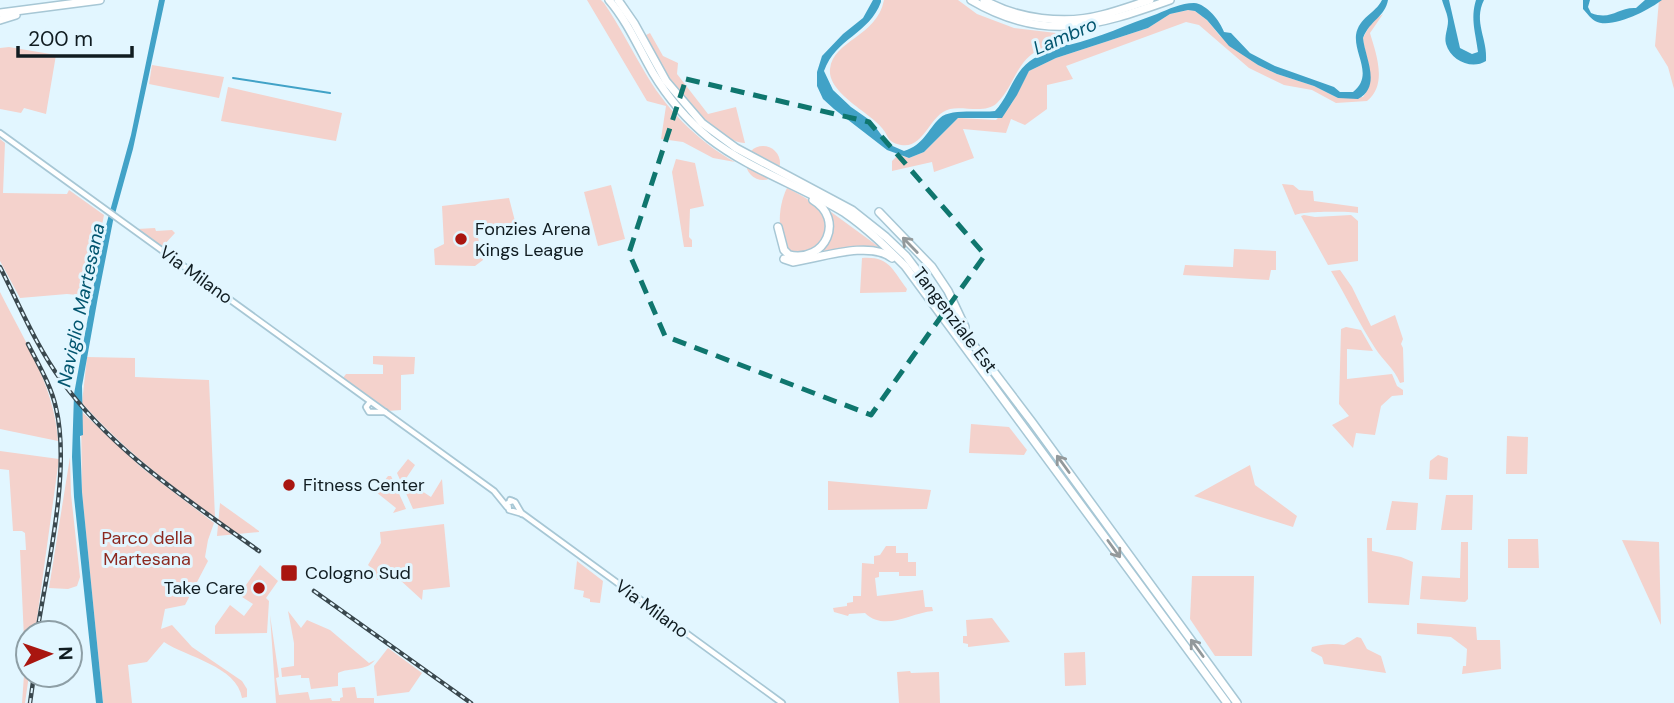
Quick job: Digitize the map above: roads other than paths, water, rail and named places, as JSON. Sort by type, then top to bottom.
[{"type":"highway","points":[[0,13],[100,0]]},
{"type":"highway","points":[[609,0],[625,22],[664,90],[703,132],[718,142]]},
{"type":"highway","points":[[618,0],[670,86],[718,142],[743,164],[802,188],[827,214],[829,226],[824,244],[810,255],[798,257],[789,256],[784,250],[778,228]]},
{"type":"highway","points":[[971,0],[995,13],[1019,21],[1067,27],[1111,20],[1170,0]]},
{"type":"highway","points":[[985,1],[1009,11],[1040,18],[1075,19],[1100,16],[1150,0]]},
{"type":"highway","points":[[0,20],[41,9]]},
{"type":"highway","name":"Tangenziale Est","points":[[802,188],[848,216],[884,245],[905,267],[1227,703]]},
{"type":"highway","name":"Tangenziale Est","points":[[802,188],[866,219],[899,248],[1032,422],[1237,703]]},
{"type":"highway","points":[[879,212],[941,279],[966,329],[1032,422]]},
{"type":"highway","points":[[784,259],[790,265],[864,250],[883,251],[943,317]]},
{"type":"main road","name":"Via Milano","points":[[0,133],[365,397],[376,409],[385,412],[501,497],[512,501],[515,509]]},
{"type":"main road","name":"Via Milano","points":[[369,403],[368,411],[376,409]]},
{"type":"main road","name":"Via Milano","points":[[501,497],[507,507],[523,514],[782,703]]},
{"type":"main road","points":[[507,507],[512,501]]},
{"type":"water","points":[[159,0],[165,0],[133,149],[113,221],[82,386],[82,492],[103,703],[96,703],[74,497],[74,394],[102,240],[131,135]]},
{"type":"water","points":[[873,0],[881,0],[876,13],[836,51],[824,71],[833,90],[871,121],[888,144],[904,151],[921,141],[945,115],[995,111],[1019,72],[1034,58],[1065,44],[1091,39],[1189,3],[1199,4],[1208,10],[1224,32],[1231,33],[1250,53],[1275,66],[1334,87],[1340,92],[1353,92],[1362,79],[1363,72],[1356,42],[1358,29],[1382,0],[1388,0],[1384,11],[1363,38],[1371,79],[1369,87],[1358,99],[1338,98],[1258,65],[1229,46],[1207,20],[1195,11],[1188,10],[1170,14],[1148,28],[1056,58],[1029,71],[1002,118],[958,118],[924,152],[909,158],[887,150],[834,109],[823,99],[817,86],[817,72],[822,56],[863,18]]},
{"type":"water","points":[[1442,0],[1449,0],[1460,48],[1472,54],[1478,52],[1473,20],[1474,7],[1476,0],[1484,0],[1480,23],[1486,61],[1469,64],[1452,55],[1446,41],[1448,19]]},
{"type":"water","points":[[1583,0],[1590,0],[1588,7],[1591,13],[1609,15],[1636,8],[1645,0],[1662,0],[1630,18],[1602,23],[1593,20],[1583,9]]},
{"type":"waterway","points":[[233,78],[330,93]]},
{"type":"railway","points":[[0,267],[44,353],[81,406],[103,430],[152,473],[259,551]]},
{"type":"railway","points":[[28,344],[54,399],[60,433],[61,460],[56,520],[39,619]]},
{"type":"railway","points":[[314,591],[471,703]]},
{"type":"railway","points":[[30,703],[32,689]]},
{"type":"place","name":"Fonzies Arena Kings League","points":[[461,239]]},
{"type":"place","name":"Fitness Center","points":[[289,485]]},
{"type":"place","name":"Cologno Sud","points":[[289,573]]},
{"type":"place","name":"Take Care","points":[[259,588]]},
{"type":"water label","name":"Lambro","points":[[1065,36]]},
{"type":"water label","name":"Naviglio Martesana","points":[[81,305]]},
{"type":"park label","name":"Parco della Martesana","points":[[147,548]]}]
